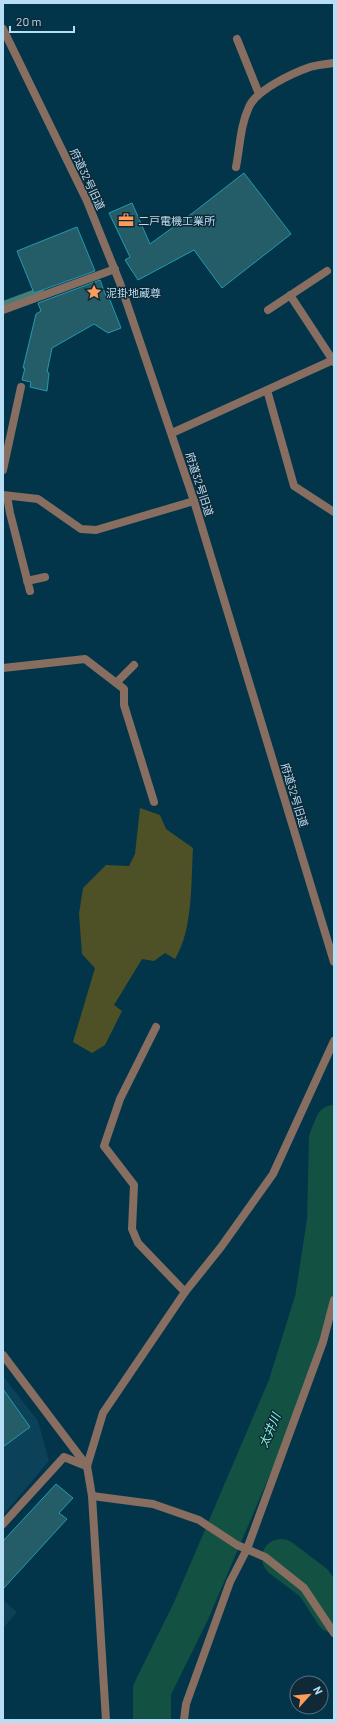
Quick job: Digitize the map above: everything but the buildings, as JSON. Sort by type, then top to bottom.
[{"type":"street","name":"府道32号旧道","points":[[3,29],[87,201],[115,269],[194,501],[334,962]]},
{"type":"street","points":[[237,39],[260,94]]},
{"type":"street","points":[[236,167],[241,131],[249,106],[260,94],[284,79],[311,67],[334,63]]},
{"type":"street","points":[[3,310],[115,269]]},
{"type":"street","points":[[268,310],[327,271]]},
{"type":"street","points":[[172,433],[333,361],[290,295]]},
{"type":"street","points":[[3,470],[21,387]]},
{"type":"street","points":[[267,390],[294,486],[334,512]]},
{"type":"street","points":[[30,591],[5,495],[38,499],[81,529],[96,530],[194,501]]},
{"type":"street","points":[[27,581],[45,577]]},
{"type":"street","points":[[3,668],[86,659],[124,689],[124,705],[154,802]]},
{"type":"street","points":[[116,683],[134,665]]},
{"type":"street","points":[[156,1027],[120,1099],[104,1146],[134,1185],[132,1229],[138,1243],[185,1292]]},
{"type":"street","points":[[106,1720],[92,1496],[87,1466],[103,1413],[185,1292],[220,1247],[272,1174],[334,1041]]},
{"type":"street","points":[[184,1720],[186,1704],[230,1582],[247,1549],[323,1342],[334,1300]]},
{"type":"street","points":[[3,1355],[87,1466]]},
{"type":"street","points":[[3,1524],[64,1457],[87,1466]]},
{"type":"street","points":[[92,1496],[153,1504],[199,1520],[238,1545],[265,1557],[304,1588],[334,1632]]},
{"type":"shaded area","points":[[3,1376],[38,1421],[49,1461],[3,1515]]},
{"type":"shaded area","points":[[3,1600],[17,1612],[3,1628]]},
{"type":"green space","points":[[140,808],[160,815],[166,829],[193,848],[188,920],[181,947],[175,959],[165,953],[154,961],[142,959],[114,1005],[122,1011],[105,1045],[92,1053],[73,1042],[95,968],[82,954],[79,914],[83,888],[106,865],[129,866],[135,854]]},
{"type":"waterway","points":[[3,304],[41,290]]},
{"type":"waterway","name":"太井川","points":[[152,1720],[152,1690],[191,1611],[287,1386],[314,1299],[326,1221],[328,1139],[334,1124]]},
{"type":"waterway","points":[[281,1558],[314,1583],[334,1614]]},
{"type":"place","name":"二戸電機工業所","points":[[126,220]]},
{"type":"place","name":"泥掛地蔵尊","points":[[94,292]]}]
